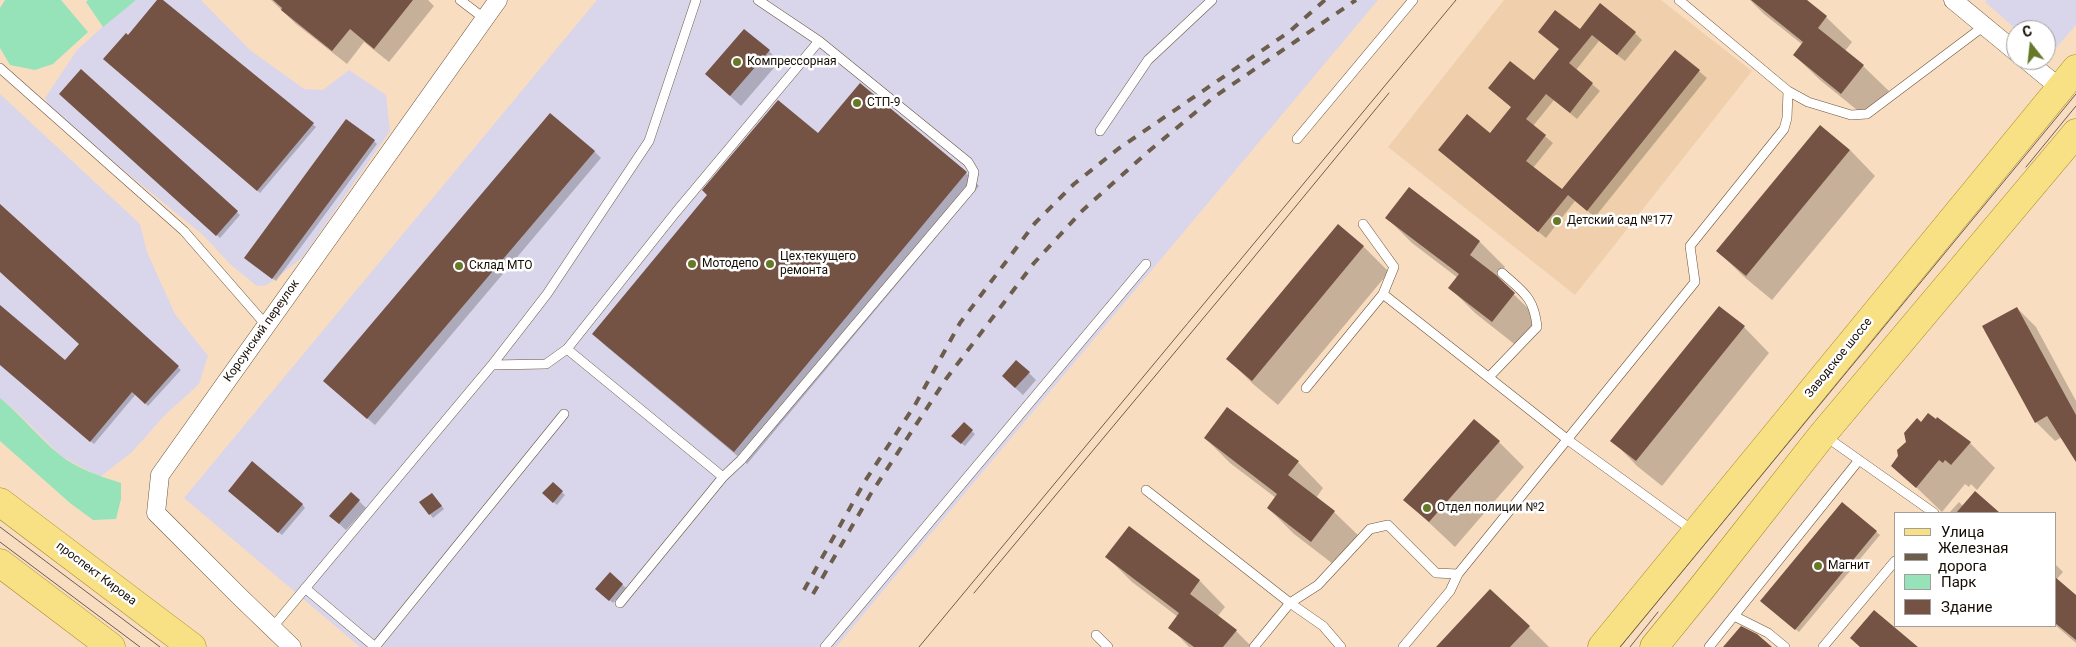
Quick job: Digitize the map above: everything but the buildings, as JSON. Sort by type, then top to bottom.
[{"type":"main road","name":"Заводское шоссе","points":[[1602,647],[2068,78]]},
{"type":"main road","points":[[1654,647],[1822,434],[2076,133]]},
{"type":"main road","name":"проспект Кирова","points":[[0,502],[192,647]]},
{"type":"main road","points":[[0,563],[111,647]]},
{"type":"street","name":"Корсунский переулок","points":[[292,647],[156,513],[160,475],[498,0]]},
{"type":"street","points":[[1953,0],[2006,44]]},
{"type":"street","points":[[2049,70],[2068,78]]},
{"type":"lane","points":[[460,0],[485,19]]},
{"type":"lane","points":[[272,628],[492,365],[547,294],[650,141],[696,0]]},
{"type":"lane","points":[[620,603],[723,477],[741,460],[971,188],[974,172],[968,162],[819,41],[758,0]]},
{"type":"lane","points":[[1100,131],[1148,60],[1212,0]]},
{"type":"lane","points":[[1297,139],[1413,0]]},
{"type":"lane","points":[[1679,0],[1788,91],[1808,102],[1850,115],[1867,114],[1984,26]]},
{"type":"lane","points":[[492,365],[546,364],[567,349],[676,212],[819,41]]},
{"type":"lane","points":[[0,68],[184,230],[266,325]]},
{"type":"lane","points":[[1402,647],[1450,591],[1458,574],[1696,282],[1690,246],[1784,129],[1787,118],[1788,91]]},
{"type":"lane","points":[[1306,388],[1383,294],[1394,267],[1363,224]]},
{"type":"lane","points":[[826,647],[1146,264]]},
{"type":"lane","points":[[1489,377],[1537,327],[1535,311],[1525,294],[1502,273]]},
{"type":"lane","points":[[1383,294],[1568,440],[1697,533]]},
{"type":"lane","points":[[567,349],[723,477]]},
{"type":"lane","points":[[305,588],[375,647],[564,414]]},
{"type":"lane","points":[[1822,434],[1933,512]]},
{"type":"lane","points":[[1709,647],[1859,460]]},
{"type":"lane","points":[[1146,490],[1323,626],[1341,647]]},
{"type":"lane","points":[[1254,647],[1290,602],[1318,585],[1370,529],[1388,524],[1436,573],[1458,574]]},
{"type":"lane","points":[[1823,647],[1894,562]]},
{"type":"lane","points":[[1734,616],[1768,633],[1785,647]]},
{"type":"lane","points":[[1096,635],[1108,647]]},
{"type":"shaded area","points":[[136,0],[201,0],[250,50],[304,89],[323,90],[349,70],[386,95],[390,131],[302,258],[267,285],[257,286],[230,264],[203,235],[105,155],[50,107],[45,98],[77,50],[121,10]]},
{"type":"shaded area","points":[[597,0],[1378,0],[836,647],[360,647],[184,498]]},
{"type":"shaded area","name":"Детский сад №177","points":[[1504,0],[1661,0],[1752,71],[1575,295],[1388,147]]},
{"type":"shaded area","points":[[1987,0],[2076,0],[2076,25],[2056,48],[2056,20],[2006,20],[1985,2]]},
{"type":"shaded area","points":[[0,94],[140,224],[147,252],[175,314],[208,356],[199,384],[165,415],[132,452],[100,477],[61,456],[16,411],[0,398]]},
{"type":"green space","points":[[5,0],[61,0],[88,32],[53,64],[35,70],[10,65],[0,48],[0,8]]},
{"type":"green space","points":[[88,0],[136,0],[103,27],[86,2]]},
{"type":"green space","points":[[0,398],[66,460],[89,472],[121,483],[121,499],[116,519],[93,520],[70,503],[0,441]]},
{"type":"tram line","points":[[919,647],[1456,0]]},
{"type":"tram line","points":[[974,593],[1389,93]]},
{"type":"tram line","points":[[1620,647],[2076,94]]},
{"type":"tram line","points":[[2026,167],[2076,106]]},
{"type":"tram line","points":[[0,527],[160,647]]},
{"type":"tram line","points":[[0,542],[140,647]]},
{"type":"tram line","points":[[1630,647],[1658,612]]},
{"type":"railway","points":[[804,590],[865,481],[915,405],[960,323],[1035,223],[1074,184],[1118,149],[1289,32],[1325,0]]},
{"type":"railway","points":[[813,594],[870,495],[946,379],[1034,263],[1083,210],[1149,151],[1214,97],[1356,0]]},
{"type":"place","name":"Компрессорная","points":[[737,62]]},
{"type":"place","name":"СТП-9","points":[[857,103]]},
{"type":"place","name":"Детский сад №177","points":[[1557,221]]},
{"type":"place","name":"Мотодепо","points":[[692,264]]},
{"type":"place","name":"Цех текущего ремонта","points":[[770,264]]},
{"type":"place","name":"Склад МТО","points":[[459,266]]},
{"type":"place","name":"Отдел полиции №2","points":[[1427,508]]},
{"type":"place","name":"Магнит","points":[[1818,566]]}]
